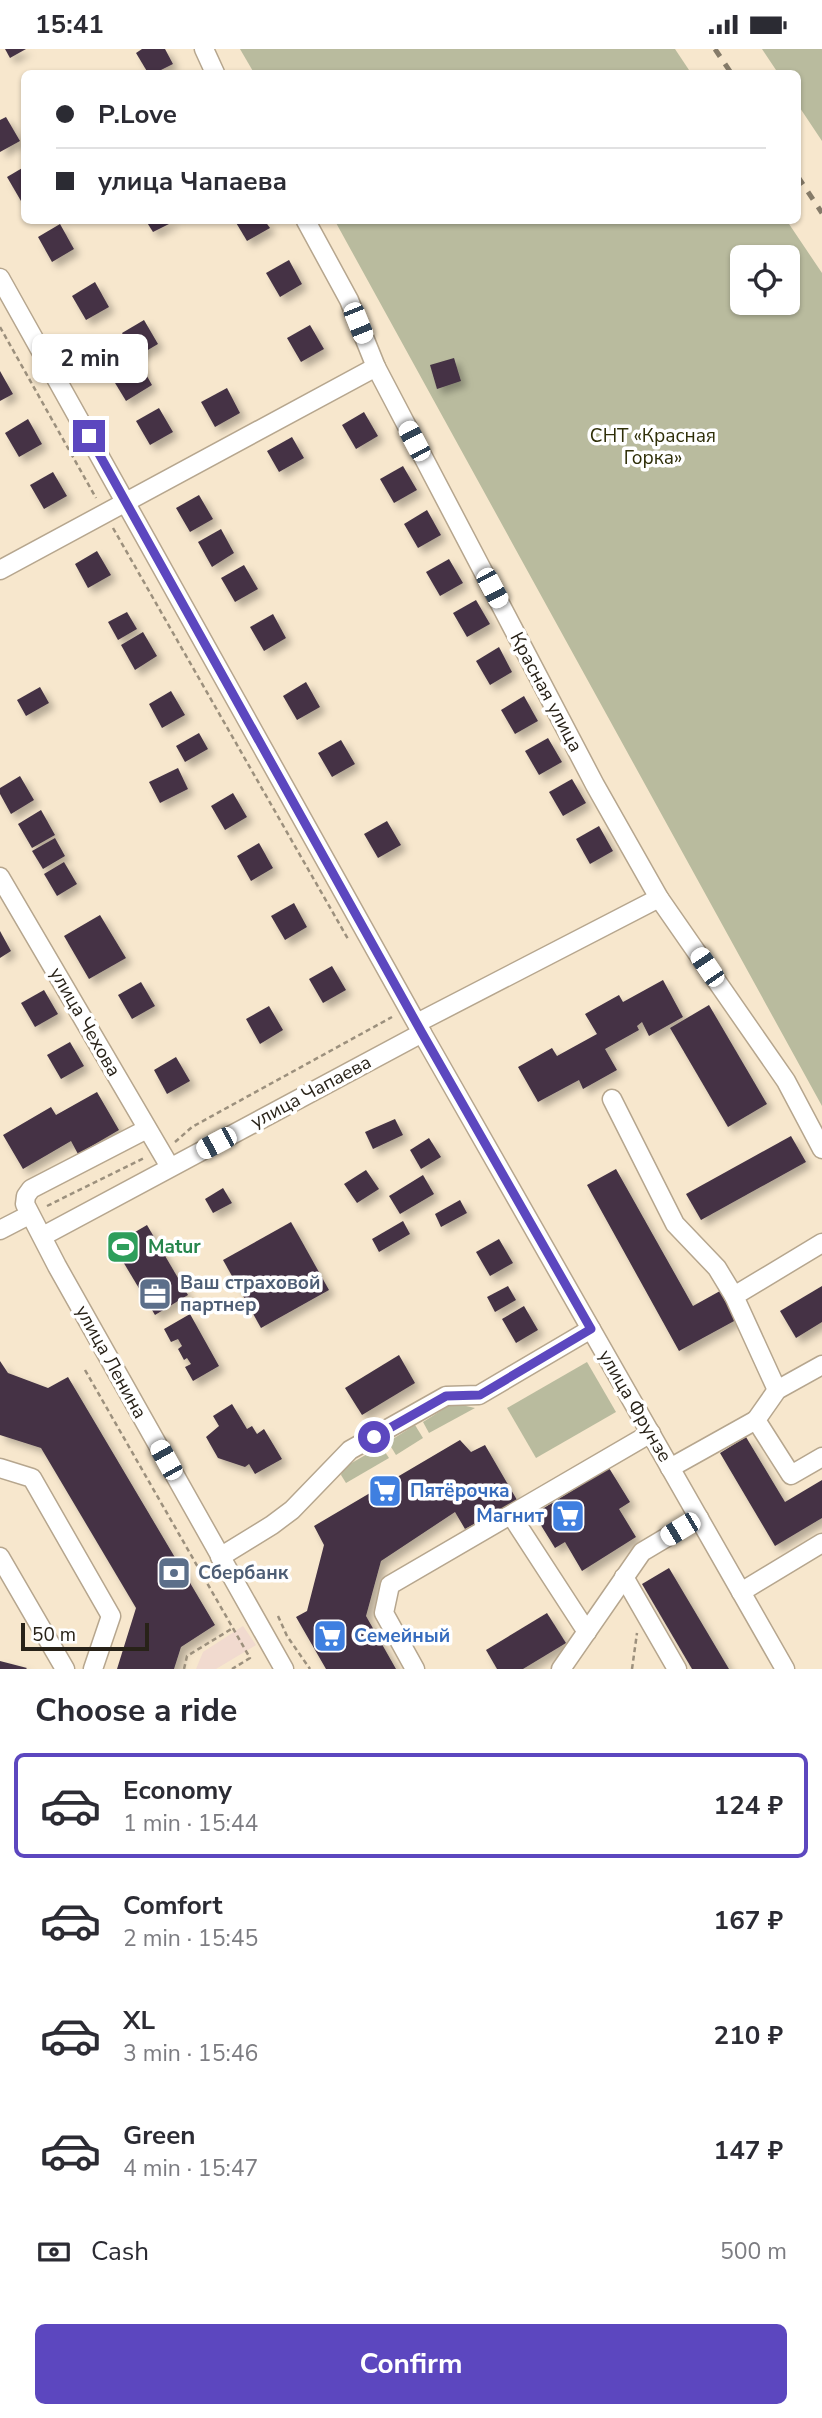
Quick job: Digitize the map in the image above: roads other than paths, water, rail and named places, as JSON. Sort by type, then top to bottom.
[{"type":"street","points":[[204,49],[214,70]]},
{"type":"street","name":"Красная улица","points":[[308,224],[349,300],[376,367],[595,785],[659,898],[786,1081],[822,1149]]},
{"type":"street","points":[[0,278],[420,1028]]},
{"type":"street","points":[[0,570],[376,367]]},
{"type":"street","name":"улица Чехова","points":[[0,877],[170,1167]]},
{"type":"street","name":"улица Чапаева","points":[[43,1236],[659,898]]},
{"type":"street","name":"улица Фрунзе","points":[[420,1028],[785,1669]]},
{"type":"street","points":[[612,1099],[675,1224],[717,1268],[734,1296],[777,1390]]},
{"type":"street","points":[[1,1229],[29,1215],[25,1204],[31,1189],[147,1129]]},
{"type":"street","name":"улица Ленина","points":[[29,1215],[278,1664]]},
{"type":"street","points":[[734,1296],[822,1243]]},
{"type":"street","points":[[220,1557],[292,1510],[350,1450],[446,1396],[480,1395],[591,1329]]},
{"type":"street","points":[[670,1468],[756,1420],[777,1390],[822,1365]]},
{"type":"street","points":[[756,1420],[791,1475],[822,1457]]},
{"type":"street","points":[[415,1669],[384,1613],[390,1585],[651,1433]]},
{"type":"street","points":[[0,1468],[33,1478],[111,1616],[93,1669]]},
{"type":"street","points":[[511,1515],[587,1632]]},
{"type":"street","points":[[561,1669],[642,1552],[699,1518]]},
{"type":"street","points":[[741,1592],[822,1543]]},
{"type":"street","points":[[0,1557],[65,1669]]},
{"type":"street","points":[[625,1577],[677,1669]]},
{"type":"railway","points":[[715,49],[729,70]]},
{"type":"railway","points":[[801,182],[822,213]]},
{"type":"place","name":"Matur","points":[[123,1247]]},
{"type":"place","name":"Ваш страховой партнер","points":[[155,1294]]},
{"type":"place","name":"Пятёрочка","points":[[385,1491]]},
{"type":"place","name":"Магнит","points":[[568,1516]]},
{"type":"place","name":"Сбербанк","points":[[174,1573]]},
{"type":"place","name":"Семейный","points":[[330,1636]]},
{"type":"park label","name":"СНТ «Красная Горка»","points":[[653,447]]}]
